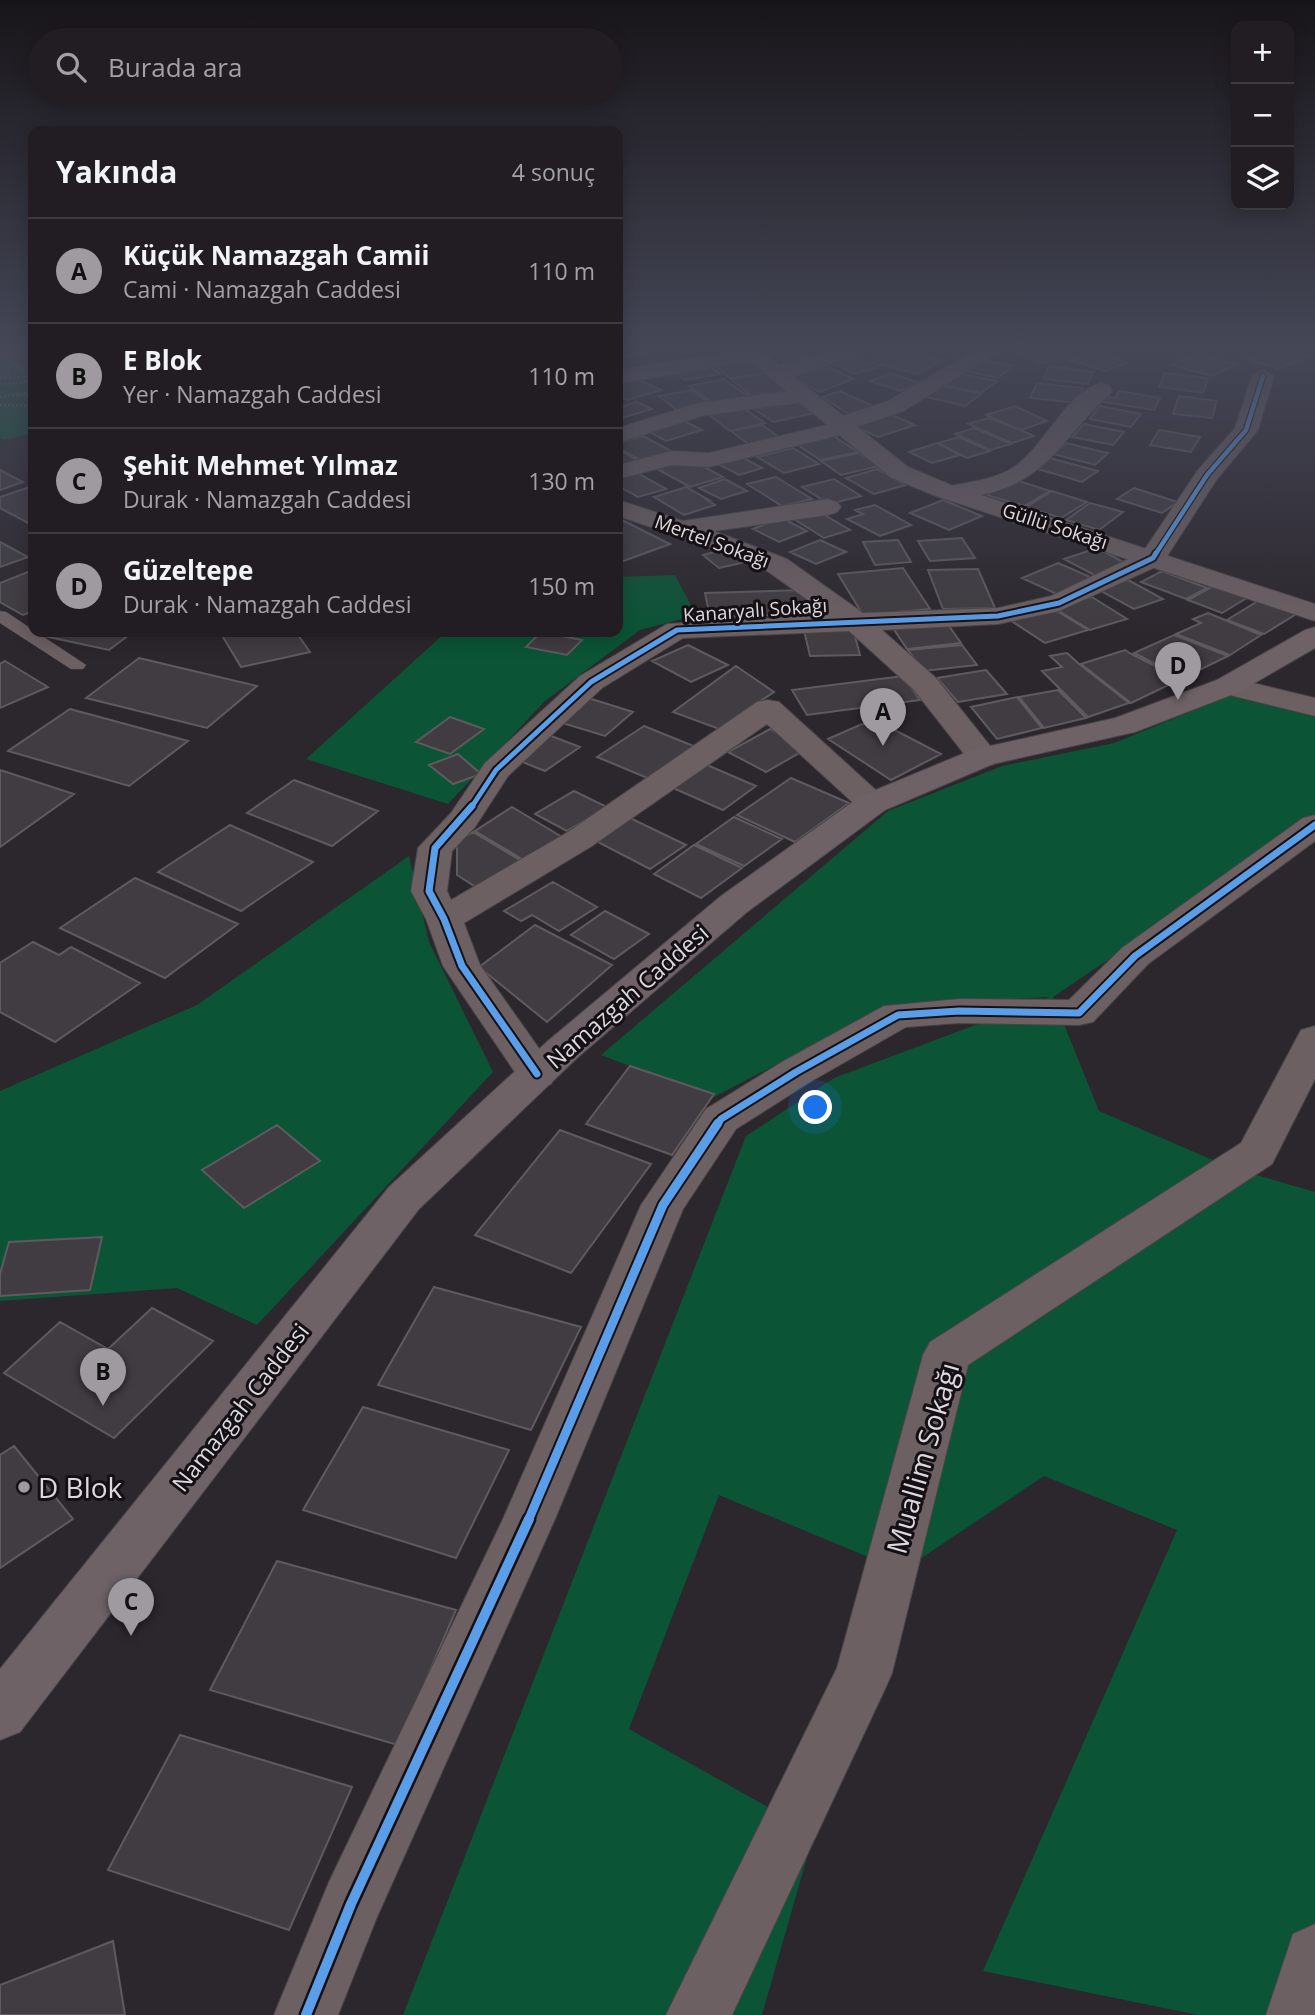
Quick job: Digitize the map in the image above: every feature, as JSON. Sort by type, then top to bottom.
[{"type":"main road","name":"Namazgah Caddesi","points":[[0,1713],[404,1198],[537,1074],[734,904],[873,803],[983,757],[1124,724],[1228,686],[1315,636]]},
{"type":"street","points":[[623,471],[672,458],[709,460],[768,445]]},
{"type":"street","name":"Güllü Sokağı","points":[[866,445],[899,472],[951,492],[1315,612]]},
{"type":"street","points":[[951,492],[984,487],[1019,474],[1052,445]]},
{"type":"street","points":[[1153,558],[1207,475],[1233,445]]},
{"type":"street","points":[[680,528],[828,507]]},
{"type":"street","name":"Mertel Sokağı","points":[[623,510],[735,546],[777,565],[854,620],[925,684],[983,757]]},
{"type":"street","name":"Kanaryalı Sokağı","points":[[537,1074],[462,966],[444,919],[429,891],[435,848],[463,820],[496,770],[591,682],[677,630],[1010,613],[1059,603],[1153,558]]},
{"type":"street","points":[[1228,686],[1315,707]]},
{"type":"street","points":[[444,919],[580,839],[768,709],[873,803]]},
{"type":"street","points":[[306,2015],[351,1903],[529,1519],[663,1205],[721,1119],[796,1072],[898,1015],[960,1011],[1079,1013],[1135,956],[1315,825]]},
{"type":"street","name":"Muallim Sokağı","points":[[698,2015],[864,1673],[947,1355],[1257,1153],[1315,1039]]},
{"type":"street","points":[[1298,2015],[1315,1956]]},
{"type":"lane","points":[[0,616],[28,634]]},
{"type":"lane","points":[[33,637],[77,665]]},
{"type":"green space","points":[[675,575],[696,615],[640,630],[545,701],[448,804],[306,759],[440,637],[623,637],[623,577]]},
{"type":"green space","points":[[1229,696],[1315,717],[1315,820],[1053,997],[1099,1111],[1229,1167],[1315,1192],[1315,2015],[1198,2015],[983,1971],[1177,1530],[1044,1476],[902,1571],[719,1495],[629,1729],[814,1833],[762,2015],[403,2015],[746,1136],[834,1078],[1050,997],[890,1005],[712,1098],[601,1055],[888,811],[1002,766],[1114,743]]},
{"type":"green space","points":[[409,856],[429,942],[493,1072],[257,1325],[177,1288],[0,1301],[0,1091],[197,1005]]},
{"type":"building","points":[[623,445],[660,445],[671,451],[640,460],[623,451]]},
{"type":"building","points":[[798,445],[847,445],[858,452],[820,460]]},
{"type":"building","points":[[931,445],[941,445],[960,455],[932,463],[909,452]]},
{"type":"building","points":[[942,445],[977,445],[990,451],[967,458]]},
{"type":"building","points":[[979,445],[1007,445],[990,450]]},
{"type":"building","points":[[1064,445],[1108,453],[1095,465],[1053,454]]},
{"type":"building","points":[[1150,445],[1195,445],[1191,452]]},
{"type":"building","points":[[793,448],[819,464],[784,473],[757,457]]},
{"type":"building","points":[[623,452],[638,461],[623,466]]},
{"type":"building","points":[[859,453],[879,466],[841,475],[821,461]]},
{"type":"building","points":[[742,457],[762,468],[739,475],[718,464]]},
{"type":"building","points":[[1050,458],[1098,471],[1082,482],[1034,468]]},
{"type":"building","points":[[690,459],[723,477],[690,487],[657,469]]},
{"type":"building","points":[[877,469],[906,485],[874,494],[846,478]]},
{"type":"building","points":[[0,470],[23,482],[0,490]]},
{"type":"building","points":[[634,471],[666,489],[638,497],[623,489],[623,474]]},
{"type":"building","points":[[776,477],[812,499],[782,506],[747,484]]},
{"type":"building","points":[[725,479],[747,491],[721,499],[699,488]]},
{"type":"building","points":[[834,479],[861,496],[829,504],[802,487]]},
{"type":"building","points":[[1013,479],[1050,491],[1024,506],[987,495]]},
{"type":"building","points":[[686,487],[715,505],[684,515],[654,497]]},
{"type":"building","points":[[28,488],[28,523],[0,508],[0,497]]},
{"type":"building","points":[[1134,488],[1178,502],[1162,513],[1117,499]]},
{"type":"building","points":[[1052,491],[1087,502],[1061,518],[1026,507]]},
{"type":"building","points":[[943,500],[982,516],[949,530],[910,513]]},
{"type":"building","points":[[1090,503],[1123,512],[1099,530],[1066,520]]},
{"type":"building","points":[[875,505],[911,525],[880,536],[847,519],[863,514],[855,510]]},
{"type":"building","points":[[816,510],[850,530],[824,538],[791,517]]},
{"type":"building","points":[[782,518],[807,531],[779,542],[753,529]]},
{"type":"building","points":[[623,520],[670,544],[623,561]]},
{"type":"building","points":[[962,538],[975,558],[930,561],[918,541]]},
{"type":"building","points":[[820,540],[846,552],[816,564],[790,552]]},
{"type":"building","points":[[898,540],[911,562],[875,565],[863,542]]},
{"type":"building","points":[[0,542],[28,557],[0,567]]},
{"type":"building","points":[[733,547],[750,561],[719,568],[703,555]]},
{"type":"building","points":[[1097,548],[1129,565],[1096,576],[1064,559]]},
{"type":"building","points":[[1058,563],[1097,580],[1061,596],[1022,578]]},
{"type":"building","points":[[903,568],[930,609],[863,615],[838,574]]},
{"type":"building","points":[[978,569],[995,608],[943,609],[928,570]]},
{"type":"building","points":[[1162,571],[1207,588],[1186,599],[1141,582]]},
{"type":"building","points":[[28,572],[28,613],[23,615],[0,602],[0,583]]},
{"type":"building","points":[[1128,580],[1163,599],[1134,609],[1099,590]]},
{"type":"building","points":[[1217,584],[1250,596],[1222,613],[1188,600]]},
{"type":"building","points":[[807,590],[814,614],[710,617],[705,593]]},
{"type":"building","points":[[1092,597],[1127,619],[1090,630],[1054,608]]},
{"type":"building","points":[[1261,599],[1298,613],[1264,634],[1227,620]]},
{"type":"building","points":[[1052,608],[1088,630],[1045,643],[1010,620]]},
{"type":"building","points":[[1208,613],[1261,635],[1230,655],[1176,634],[1201,623],[1193,619]]},
{"type":"building","points":[[944,619],[961,643],[907,649],[891,625]]},
{"type":"building","points":[[852,625],[860,655],[810,656],[803,626]]},
{"type":"building","points":[[1174,635],[1228,656],[1183,678],[1134,653]]},
{"type":"building","points":[[48,637],[126,637],[109,650]]},
{"type":"building","points":[[223,637],[300,637],[310,652],[241,667]]},
{"type":"building","points":[[536,637],[582,640],[567,655],[526,647]]},
{"type":"building","points":[[688,645],[728,665],[691,682],[652,661]]},
{"type":"building","points":[[962,645],[977,665],[923,671],[908,650]]},
{"type":"building","points":[[1125,650],[1181,679],[1131,703],[1081,664]]},
{"type":"building","points":[[1067,653],[1129,703],[1088,717],[1042,671],[1062,667],[1050,656]]},
{"type":"building","points":[[139,658],[257,686],[207,728],[86,698]]},
{"type":"building","points":[[5,661],[48,687],[0,708],[0,664]]},
{"type":"building","points":[[736,666],[774,692],[719,729],[673,712]]},
{"type":"building","points":[[986,670],[1007,694],[958,702],[937,678]]},
{"type":"building","points":[[903,676],[920,700],[807,715],[792,690]]},
{"type":"building","points":[[1058,690],[1086,718],[1044,728],[1019,697]]},
{"type":"building","points":[[585,697],[633,712],[605,736],[556,721]]},
{"type":"building","points":[[1017,697],[1042,728],[997,739],[971,707]]},
{"type":"building","points":[[70,709],[188,741],[129,786],[8,751]]},
{"type":"building","points":[[450,717],[484,729],[450,754],[416,742]]},
{"type":"building","points":[[862,724],[889,727],[941,754],[891,780],[828,739]]},
{"type":"building","points":[[644,726],[696,747],[650,779],[597,757]]},
{"type":"building","points":[[770,729],[808,748],[766,772],[728,752]]},
{"type":"building","points":[[546,734],[580,747],[545,771],[520,761]]},
{"type":"building","points":[[458,754],[481,774],[453,784],[429,765]]},
{"type":"building","points":[[707,765],[756,786],[723,810],[673,788]]},
{"type":"building","points":[[0,770],[74,794],[0,847]]},
{"type":"building","points":[[791,778],[849,803],[795,842],[737,815]]},
{"type":"building","points":[[294,780],[378,811],[332,846],[247,813]]},
{"type":"building","points":[[574,791],[607,807],[567,831],[535,814]]},
{"type":"building","points":[[512,807],[567,840],[527,862],[475,831]]},
{"type":"building","points":[[734,817],[782,839],[744,866],[696,844]]},
{"type":"building","points":[[630,818],[686,845],[650,869],[594,840]]},
{"type":"building","points":[[230,825],[313,862],[241,911],[158,872]]},
{"type":"building","points":[[473,832],[525,863],[479,889],[457,875],[457,842]]},
{"type":"building","points":[[694,845],[742,868],[701,898],[654,874]]},
{"type":"building","points":[[135,878],[238,924],[165,978],[60,928]]},
{"type":"building","points":[[553,882],[597,907],[559,931],[532,915],[521,921],[504,911]]},
{"type":"building","points":[[605,911],[649,934],[614,959],[571,935]]},
{"type":"building","points":[[535,925],[612,965],[547,1022],[479,967]]},
{"type":"building","points":[[33,942],[59,955],[71,947],[140,983],[55,1042],[0,1012],[0,963]]},
{"type":"building","points":[[630,1066],[714,1094],[672,1155],[586,1124]]},
{"type":"building","points":[[277,1125],[320,1161],[244,1208],[202,1170]]},
{"type":"building","points":[[560,1130],[651,1164],[571,1273],[475,1235]]},
{"type":"building","points":[[102,1237],[90,1290],[0,1296],[0,1274],[9,1242]]},
{"type":"building","points":[[434,1287],[581,1327],[531,1430],[378,1385]]},
{"type":"building","points":[[152,1308],[213,1341],[114,1438],[4,1373],[60,1322],[108,1349]]},
{"type":"building","points":[[363,1407],[509,1450],[456,1558],[303,1510]]},
{"type":"building","name":"D Blok","points":[[14,1446],[73,1519],[0,1568],[0,1455]]},
{"type":"building","points":[[277,1561],[456,1610],[398,1745],[210,1690]]},
{"type":"building","points":[[180,1735],[352,1787],[289,1930],[108,1870]]},
{"type":"building","points":[[113,1941],[125,2015],[0,2015],[0,1985]]},
{"type":"cycle path","points":[[537,1074],[462,966],[444,919],[429,891],[435,848],[463,820],[496,770],[591,682],[677,630],[998,616],[1059,603],[1153,558],[1207,475],[1233,445]]},
{"type":"cycle path","points":[[306,2015],[351,1904],[529,1519],[663,1205],[721,1119],[796,1072],[898,1015],[959,1011],[1079,1013],[1135,956],[1315,825]]},
{"type":"place","name":"Güzeltepe","points":[[1178,700]]},
{"type":"place","name":"Küçük Namazgah Camii","points":[[883,746]]},
{"type":"place","name":"E Blok","points":[[103,1406]]},
{"type":"place","name":"D Blok","points":[[24,1487]]},
{"type":"place","name":"Şehit Mehmet Yılmaz","points":[[131,1636]]}]
